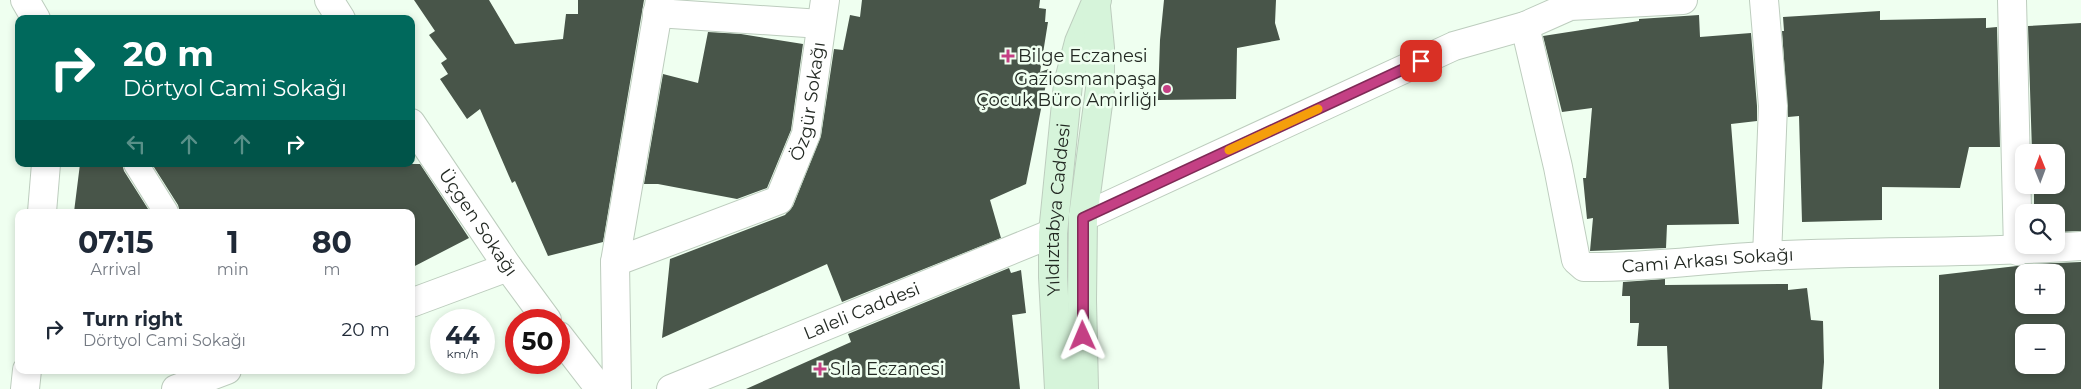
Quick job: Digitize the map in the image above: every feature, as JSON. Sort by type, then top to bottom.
[{"type":"main road","name":"Yıldıztabya Caddesi","points":[[1084,389],[1083,218],[1100,89],[1100,48],[1096,3]]},
{"type":"main road","name":"Yıldıztabya Caddesi","points":[[1059,389],[1053,277],[1053,233],[1068,84],[1079,42],[1096,3]]},
{"type":"main road","points":[[1053,233],[1083,218]]},
{"type":"street","points":[[25,0],[34,15]]},
{"type":"street","points":[[328,0],[338,15]]},
{"type":"street","points":[[1083,218],[1454,46],[1525,26],[1570,3],[1683,0]]},
{"type":"street","points":[[1764,0],[1773,106],[1767,256]]},
{"type":"street","points":[[2012,0],[2017,204]]},
{"type":"street","points":[[616,389],[615,262],[658,6],[823,12]]},
{"type":"street","name":"Özgür Sokağı","points":[[615,262],[779,200],[806,134],[823,12]]},
{"type":"street","name":"Cami Arkası Sokağı","points":[[1525,26],[1558,166],[1576,260],[1584,267],[1614,268],[1767,256],[2015,251]]},
{"type":"street","name":"Üçgen Sokağı","points":[[415,129],[508,267],[539,309]]},
{"type":"street","points":[[42,209],[46,167]]},
{"type":"street","name":"Laleli Caddesi","points":[[671,389],[1053,233]]},
{"type":"street","name":"Cami Arkası Sokağı","points":[[2065,247],[2081,246]]},
{"type":"street","points":[[415,301],[508,267]]},
{"type":"street","points":[[570,350],[600,389]]},
{"type":"street","points":[[25,389],[27,374]]},
{"type":"street","points":[[176,389],[217,374]]},
{"type":"lane","points":[[138,167],[164,209]]},
{"type":"building","points":[[414,0],[489,0],[515,44],[563,39],[566,14],[578,14],[578,0],[644,0],[603,242],[548,256],[515,181],[512,183],[480,109],[467,119],[440,79],[448,74],[441,63],[447,59],[429,35],[435,31]]},
{"type":"building","points":[[862,0],[1040,0],[1039,8],[1046,9],[1045,22],[1048,22],[1040,72],[1049,69],[1026,184],[990,200],[1001,238],[842,302],[827,264],[662,338],[670,259],[785,215],[793,206],[821,136],[834,49],[843,50],[850,15],[860,17]]},
{"type":"building","points":[[1164,0],[1276,0],[1275,23],[1280,40],[1237,48],[1236,99],[1158,100],[1160,40]]},
{"type":"building","points":[[1880,11],[1880,20],[1986,18],[1986,28],[1997,27],[2000,147],[1969,147],[1960,188],[1882,187],[1882,220],[1802,222],[1799,116],[1788,117],[1782,31],[1784,31],[1783,17]]},
{"type":"building","points":[[1699,15],[1700,37],[1751,33],[1757,121],[1731,124],[1739,224],[1667,225],[1666,248],[1590,251],[1593,218],[1587,219],[1583,178],[1586,178],[1592,108],[1562,112],[1543,36],[1639,21],[1639,19]]},
{"type":"building","points":[[2081,23],[2081,231],[2065,232],[2065,204],[2034,204],[2034,194],[2065,194],[2065,144],[2032,144],[2028,26]]},
{"type":"building","points":[[708,32],[741,34],[803,44],[791,130],[767,188],[737,199],[658,184],[644,184],[663,74],[698,83]]},
{"type":"building","points":[[415,164],[420,164],[469,238],[415,266],[415,209],[179,209],[154,167],[415,167]]},
{"type":"building","points":[[80,167],[123,167],[148,209],[74,209]]},
{"type":"building","points":[[2081,262],[2081,389],[1939,389],[1939,275],[2015,266],[2015,314],[2065,314],[2065,264],[2034,264]]},
{"type":"building","points":[[1009,268],[1011,273],[1021,270],[1026,313],[1012,315],[1020,389],[746,389],[851,342],[848,334]]},
{"type":"building","points":[[1665,279],[1665,285],[1788,284],[1788,290],[1807,288],[1811,320],[1823,321],[1824,362],[1822,389],[1669,389],[1667,346],[1637,346],[1639,323],[1630,323],[1630,296],[1622,296],[1623,282]]},
{"type":"slow traffic","points":[[1229,150],[1318,109]]},
{"type":"place","name":"Bilge Eczanesi","points":[[1008,56]]},
{"type":"place","name":"Gaziosmanpaşa Çocuk Büro Amirliği","points":[[1167,89]]},
{"type":"place","name":"Sıla Eczanesi","points":[[820,369]]},
{"type":"route","points":[[1083,336],[1083,218],[1421,61]]}]
